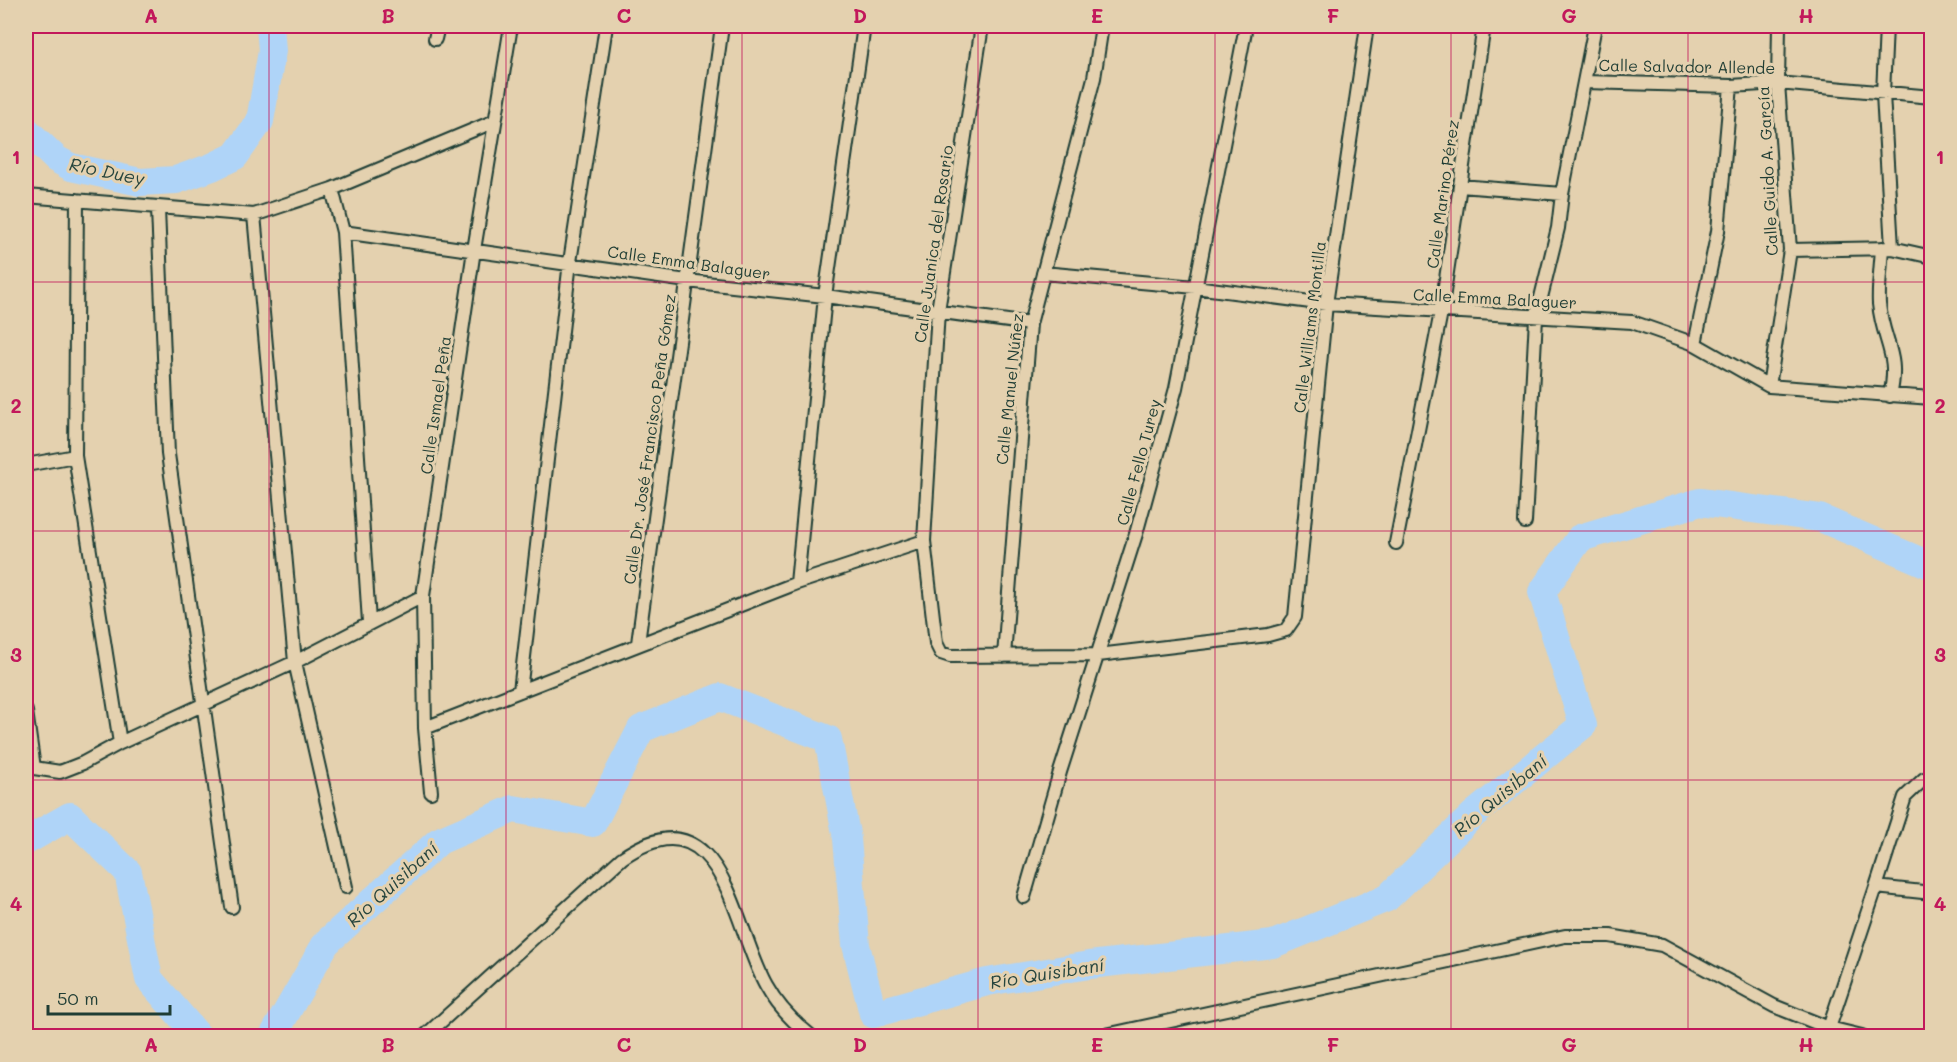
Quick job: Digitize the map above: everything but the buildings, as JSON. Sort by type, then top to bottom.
[{"type":"street","points":[[435,39],[438,26]]},
{"type":"street","name":"Calle Ismael Peña","points":[[431,792],[425,728],[423,596],[474,250],[511,26]]},
{"type":"street","points":[[520,691],[570,262],[606,26]]},
{"type":"street","name":"Calle Dr. José Francisco Peña Gómez","points":[[638,644],[722,26]]},
{"type":"street","points":[[797,583],[825,296],[864,26]]},
{"type":"street","name":"Calle Juanica del Rosario","points":[[982,26],[938,311],[924,541],[936,643],[941,653],[950,656],[1004,656]]},
{"type":"street","name":"Calle Manuel Núñez","points":[[1004,656],[1030,324],[1094,78],[1102,26]]},
{"type":"street","name":"Calle Fello Turey","points":[[1024,897],[1060,772],[1136,534],[1176,388],[1246,26]]},
{"type":"street","name":"Calle Williams Montilla","points":[[1098,655],[1268,635],[1286,630],[1295,617],[1326,304],[1367,26]]},
{"type":"street","name":"Calle Marino Pérez","points":[[1396,543],[1441,312],[1484,26]]},
{"type":"street","points":[[1525,522],[1536,318],[1558,228],[1562,194],[1595,26]]},
{"type":"street","name":"Calle Guido A. García","points":[[1769,386],[1790,250],[1778,83],[1779,26]]},
{"type":"street","points":[[1886,26],[1883,94],[1887,248],[1879,302],[1882,328],[1893,353],[1894,376],[1890,396]]},
{"type":"street","name":"Calle Salvador Allende","points":[[1585,82],[1731,86],[1778,83],[1932,97]]},
{"type":"street","points":[[1695,344],[1718,231],[1731,86]]},
{"type":"street","points":[[26,196],[158,209],[254,215],[332,189],[495,121]]},
{"type":"street","points":[[1460,186],[1562,194]]},
{"type":"street","points":[[332,189],[343,232],[369,622]]},
{"type":"street","points":[[77,200],[75,456],[120,743]]},
{"type":"street","points":[[158,209],[168,454],[232,907]]},
{"type":"street","points":[[254,215],[295,662],[346,887]]},
{"type":"street","name":"Calle Emma Balaguer","points":[[343,232],[570,262],[687,281],[825,296],[1030,324]]},
{"type":"street","points":[[1790,250],[1887,248],[1932,257]]},
{"type":"street","name":"Calle Emma Balaguer","points":[[1043,273],[1195,287],[1326,304],[1632,322],[1695,344],[1769,386],[1932,398]]},
{"type":"street","points":[[26,465],[75,456]]},
{"type":"street","points":[[425,728],[797,583],[924,541]]},
{"type":"street","points":[[26,711],[30,766],[60,772],[295,662],[423,596]]},
{"type":"street","points":[[1004,656],[1098,655]]},
{"type":"street","points":[[1829,1028],[1905,797],[1924,779],[1932,778]]},
{"type":"street","points":[[425,1036],[622,858],[642,844],[675,840],[701,848],[719,870],[765,985],[792,1021],[811,1036]]},
{"type":"street","points":[[1876,887],[1932,893]]},
{"type":"street","points":[[1101,1036],[1565,936],[1610,936],[1662,945],[1774,1006],[1829,1028],[1862,1036]]},
{"type":"waterway","name":"Río Duey","points":[[26,130],[56,159],[71,167],[140,182],[176,180],[212,167],[235,156],[260,121],[272,51],[270,26]]},
{"type":"waterway","name":"Río Quisibaní","points":[[273,1036],[326,943],[439,841],[513,809],[593,823],[641,729],[720,697],[828,739],[847,839],[856,945],[873,1014],[987,982],[1089,965],[1273,944],[1387,898],[1474,814],[1583,725],[1542,592],[1580,538],[1700,502],[1820,518],[1932,566]]},
{"type":"waterway","name":"Río Quisibaní","points":[[26,841],[70,816],[128,872],[149,979],[198,1036]]}]
